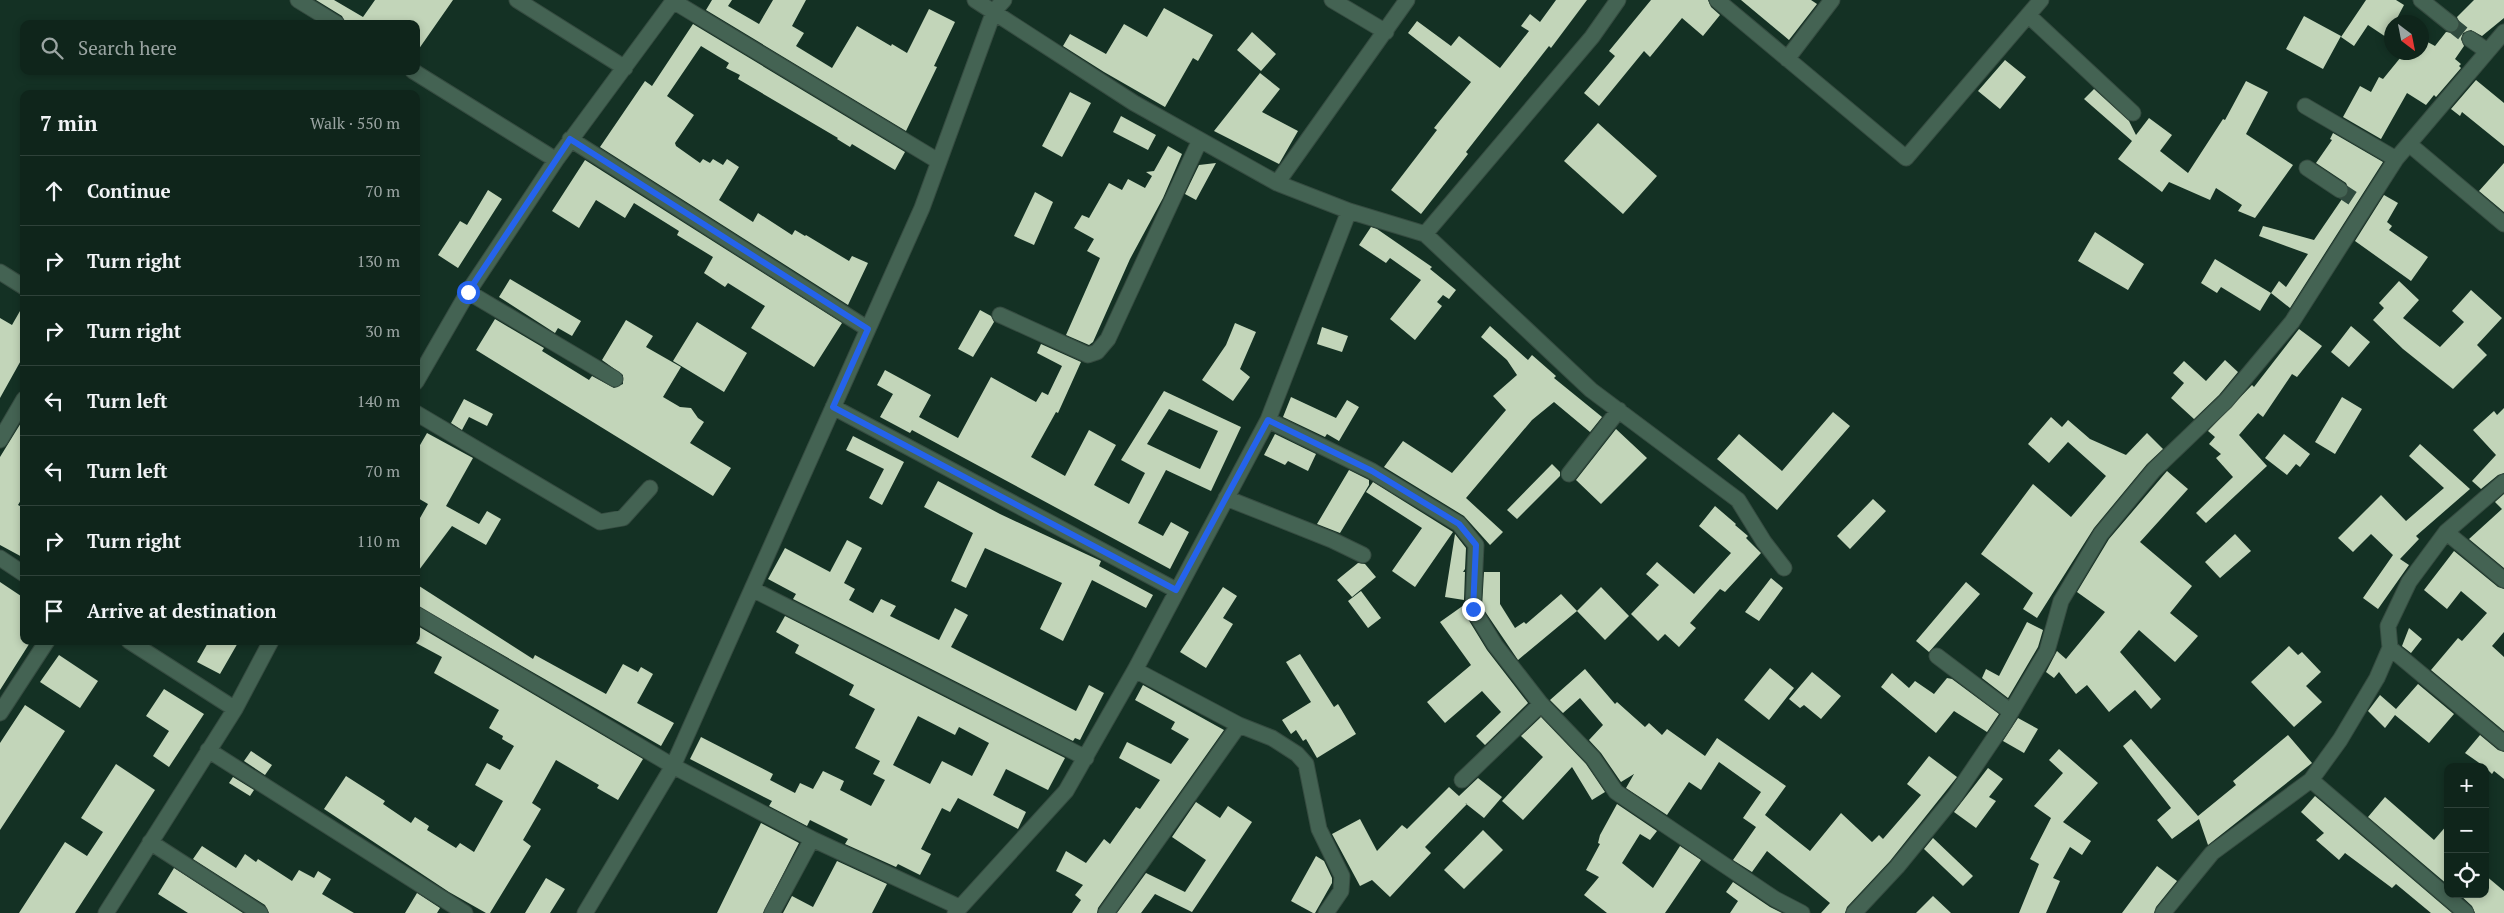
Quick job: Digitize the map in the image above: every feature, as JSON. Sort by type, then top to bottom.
[{"type":"street","points":[[298,0],[330,20]]},
{"type":"street","points":[[517,0],[625,68]]},
{"type":"street","points":[[420,375],[468,292],[570,139],[625,68],[673,0],[938,161]]},
{"type":"street","points":[[975,0],[999,5],[1134,103],[1277,183],[1349,211],[1425,234],[1591,390],[1738,500],[1764,542],[1784,568]]},
{"type":"street","points":[[1332,0],[1386,32]]},
{"type":"street","points":[[1277,183],[1407,0]]},
{"type":"street","points":[[1425,234],[1592,37],[1618,0]]},
{"type":"street","points":[[1717,0],[1906,158],[2041,0]]},
{"type":"street","points":[[1787,59],[1832,0]]},
{"type":"street","points":[[2421,0],[2451,24]]},
{"type":"street","points":[[585,913],[673,766],[922,208],[938,161],[999,5]]},
{"type":"street","points":[[2028,15],[2133,113]]},
{"type":"street","points":[[1854,913],[1897,867],[1955,796],[2011,712],[2047,651],[2061,601],[2101,534],[2154,470],[2226,401],[2292,322],[2362,205],[2396,158],[2487,51],[2503,35]]},
{"type":"street","points":[[2470,39],[2487,51]]},
{"type":"street","points":[[419,75],[556,160]]},
{"type":"street","points":[[2305,106],[2396,158]]},
{"type":"street","points":[[570,139],[868,329]]},
{"type":"street","points":[[1000,315],[1088,354],[1100,349],[1108,339],[1200,140]]},
{"type":"street","points":[[2409,144],[2504,224]]},
{"type":"street","points":[[2306,168],[2340,190]]},
{"type":"street","points":[[420,616],[673,766],[812,839],[957,910],[1066,791],[1086,758],[1268,420],[1349,211]]},
{"type":"street","points":[[0,272],[20,284]]},
{"type":"street","points":[[468,292],[615,379]]},
{"type":"street","points":[[0,440],[20,406]]},
{"type":"street","points":[[833,407],[1176,590]]},
{"type":"street","points":[[1569,474],[1618,410]]},
{"type":"street","points":[[420,415],[600,522],[623,518],[650,488]]},
{"type":"street","points":[[1268,420],[1372,471],[1459,524],[1476,545],[1473,609],[1495,645],[1541,704],[1593,758],[1616,792],[1775,899],[1802,913]]},
{"type":"street","points":[[2163,913],[2212,852],[2311,780],[2340,740],[2377,678],[2390,648],[2388,626],[2409,582],[2446,532],[2504,482]]},
{"type":"street","points":[[1226,498],[1332,540],[1362,555]]},
{"type":"street","points":[[2446,532],[2504,580]]},
{"type":"street","points":[[0,558],[20,571]]},
{"type":"street","points":[[752,589],[1086,758]]},
{"type":"street","points":[[0,713],[43,645]]},
{"type":"street","points":[[135,645],[234,709]]},
{"type":"street","points":[[106,913],[234,709],[269,645]]},
{"type":"street","points":[[2390,648],[2504,743]]},
{"type":"street","points":[[1937,656],[2011,712]]},
{"type":"street","points":[[1135,670],[1239,726],[1272,738],[1297,754],[1306,764],[1319,829],[1342,876],[1341,891],[1326,913]]},
{"type":"street","points":[[1462,780],[1541,704]]},
{"type":"street","points":[[1106,913],[1239,726]]},
{"type":"street","points":[[208,750],[465,913]]},
{"type":"street","points":[[2311,780],[2466,913]]},
{"type":"street","points":[[772,913],[812,839]]},
{"type":"street","points":[[150,842],[260,913]]},
{"type":"building","points":[[316,0],[334,0],[363,17],[375,0],[453,0],[420,47],[420,20],[344,20],[342,16]]},
{"type":"building","points":[[712,0],[732,0],[728,6],[759,24],[773,0],[806,0],[792,26],[804,33],[796,46],[832,68],[857,26],[907,53],[929,9],[955,22],[934,66],[937,67],[906,131],[706,10]]},
{"type":"building","points":[[1556,0],[1587,0],[1551,48],[1549,46],[1466,152],[1468,154],[1421,214],[1391,190],[1437,130],[1434,128],[1471,82],[1408,33],[1417,21],[1451,46],[1459,36],[1500,68],[1529,31],[1521,26],[1530,14],[1540,22]]},
{"type":"building","points":[[1651,0],[1708,0],[1711,7],[1720,15],[1703,36],[1682,18],[1650,57],[1644,51],[1599,106],[1584,93],[1615,56],[1609,51]]},
{"type":"building","points":[[1741,0],[1811,0],[1817,4],[1789,40]]},
{"type":"building","points":[[2366,0],[2396,0],[2404,5],[2399,15],[2384,15],[2384,36],[2368,25],[2354,46],[2341,37]]},
{"type":"building","points":[[2474,0],[2504,0],[2504,18],[2482,36],[2471,30],[2463,33],[2461,39],[2464,46],[2455,59],[2461,64],[2459,66],[2461,68],[2436,97],[2434,95],[2426,105],[2407,93],[2381,139],[2343,117],[2360,86],[2371,92],[2379,77],[2383,79],[2398,60],[2429,60],[2429,43],[2435,46],[2446,32],[2454,33],[2458,30],[2460,25],[2457,17]]},
{"type":"building","points":[[1164,8],[1213,35],[1198,61],[1193,58],[1165,107],[1063,46],[1070,34],[1106,54],[1124,24],[1147,37]]},
{"type":"building","points":[[2304,16],[2341,36],[2323,69],[2286,49]]},
{"type":"building","points":[[693,24],[905,152],[895,170],[852,144],[850,147],[738,79],[740,75],[726,68],[729,63],[701,46],[667,96],[694,115],[675,143],[676,146],[700,163],[703,159],[710,163],[713,159],[723,165],[727,159],[739,167],[719,200],[753,222],[758,213],[792,235],[795,230],[806,235],[849,261],[852,256],[868,263],[848,305],[600,147],[645,81],[652,86]]},
{"type":"building","points":[[1252,32],[1276,54],[1261,71],[1237,50]]},
{"type":"building","points":[[2005,60],[2026,77],[2000,109],[1978,91]]},
{"type":"building","points":[[1260,73],[1280,89],[1262,112],[1298,131],[1279,164],[1214,131]]},
{"type":"building","points":[[2476,80],[2504,103],[2504,146],[2462,112],[2460,116],[2451,109]]},
{"type":"building","points":[[2246,81],[2268,92],[2246,134],[2293,165],[2255,218],[2238,211],[2242,205],[2216,188],[2210,200],[2169,182],[2162,192],[2118,159],[2132,141],[2084,99],[2094,89],[2129,121],[2136,135],[2149,118],[2172,135],[2160,151],[2188,173],[2223,119],[2225,120]]},
{"type":"building","points":[[1070,92],[1091,103],[1062,157],[1042,146]]},
{"type":"building","points":[[1121,116],[1156,135],[1148,150],[1113,132]]},
{"type":"building","points":[[1598,123],[1657,176],[1623,214],[1564,161]]},
{"type":"building","points":[[2333,133],[2383,162],[2290,308],[2271,293],[2279,281],[2286,287],[2308,254],[2259,236],[2263,226],[2314,240],[2342,199],[2347,196],[2349,190],[2346,183],[2316,163],[2332,140],[2330,139]]},
{"type":"building","points":[[1168,146],[1182,154],[1163,198],[1130,259],[1093,342],[1089,345],[1066,335],[1100,258],[1087,251],[1094,239],[1074,228],[1082,215],[1089,218],[1109,183],[1122,190],[1128,179],[1145,188],[1152,176],[1146,172],[1154,171]]},
{"type":"building","points":[[585,160],[842,323],[814,367],[751,328],[765,306],[728,283],[725,287],[704,273],[713,257],[677,235],[679,231],[634,203],[625,218],[596,200],[579,228],[552,211]]},
{"type":"building","points":[[1216,163],[1196,200],[1185,194],[1199,165]]},
{"type":"building","points":[[2504,163],[2504,212],[2479,191]]},
{"type":"building","points":[[488,190],[502,199],[458,268],[438,255],[460,221],[467,225]]},
{"type":"building","points":[[1035,192],[1053,202],[1034,245],[1014,236]]},
{"type":"building","points":[[2384,195],[2398,203],[2387,222],[2392,226],[2389,230],[2428,257],[2411,281],[2355,241]]},
{"type":"building","points":[[1371,227],[1377,229],[1432,267],[1430,269],[1456,290],[1449,299],[1443,295],[1437,302],[1442,306],[1415,340],[1390,319],[1421,280],[1390,258],[1386,263],[1359,245]]},
{"type":"building","points":[[2095,232],[2144,264],[2128,290],[2078,261]]},
{"type":"building","points":[[2215,259],[2271,293],[2260,311],[2221,287],[2217,293],[2201,283]]},
{"type":"building","points":[[510,279],[581,321],[572,336],[558,328],[555,333],[499,297]]},
{"type":"building","points":[[2399,281],[2419,300],[2403,318],[2440,347],[2464,322],[2452,311],[2471,290],[2502,318],[2477,345],[2487,355],[2453,389],[2403,349],[2373,320],[2384,308],[2379,303]]},
{"type":"building","points":[[980,310],[991,316],[994,322],[973,357],[958,349]]},
{"type":"building","points":[[20,311],[20,362],[0,398],[0,318],[12,325]]},
{"type":"building","points":[[495,319],[544,348],[542,351],[589,380],[592,376],[614,388],[623,384],[623,375],[602,360],[626,320],[653,336],[646,347],[681,367],[663,397],[680,407],[691,408],[698,418],[704,422],[690,443],[731,468],[713,496],[476,350]]},
{"type":"building","points":[[697,322],[747,353],[724,392],[673,361]]},
{"type":"building","points":[[1235,323],[1256,332],[1240,369],[1250,377],[1233,401],[1202,380],[1226,345]]},
{"type":"building","points":[[1490,326],[1528,360],[1532,355],[1556,376],[1554,378],[1602,417],[1590,432],[1554,402],[1532,420],[1466,498],[1503,532],[1490,545],[1464,516],[1384,467],[1403,441],[1452,473],[1506,410],[1493,396],[1517,375],[1507,360],[1481,337]]},
{"type":"building","points":[[2351,326],[2370,342],[2349,367],[2331,352]]},
{"type":"building","points":[[1322,327],[1348,336],[1342,352],[1317,344]]},
{"type":"building","points":[[2299,329],[2322,346],[2297,377],[2292,374],[2263,417],[2258,413],[2239,435],[2267,466],[2206,523],[2196,513],[2233,477],[2216,458],[2221,454],[2209,444],[2215,437],[2208,431],[2252,385],[2254,387]]},
{"type":"building","points":[[1041,344],[1081,362],[1058,413],[1056,412],[1031,457],[1065,476],[1089,430],[1116,445],[1094,485],[1129,504],[1145,473],[1121,460],[1164,391],[1241,427],[1211,491],[1166,470],[1138,523],[1163,536],[1171,522],[1189,532],[1170,569],[912,430],[910,433],[880,417],[893,394],[877,385],[885,370],[931,395],[919,417],[958,438],[991,377],[1036,402],[1042,392],[1048,395],[1062,366],[1037,353]],"holes":[[[1169,409],[1218,431],[1200,469],[1147,444]]]},
{"type":"building","points":[[2225,360],[2238,372],[2219,395],[2194,419],[2171,398],[2184,383],[2173,373],[2184,361],[2206,381]]},
{"type":"building","points":[[1291,397],[1336,418],[1347,400],[1359,407],[1339,441],[1327,434],[1325,437],[1283,417]]},
{"type":"building","points":[[2342,397],[2362,409],[2335,454],[2315,442]]},
{"type":"building","points":[[464,399],[493,414],[487,426],[469,417],[462,430],[451,423]]},
{"type":"building","points":[[2504,408],[2504,473],[2498,475],[2481,489],[2472,481],[2496,455],[2473,430],[2494,411],[2497,415]]},
{"type":"building","points":[[1833,412],[1850,426],[1777,510],[1717,459],[1739,434],[1782,471]]},
{"type":"building","points":[[2051,417],[2062,427],[2068,420],[2090,439],[2126,455],[2147,433],[2163,449],[2147,464],[2094,528],[2037,618],[2023,609],[2033,593],[1981,554],[2033,484],[2071,517],[2106,476],[2068,442],[2049,463],[2028,444]]},
{"type":"building","points":[[20,424],[20,502],[18,505],[20,506],[20,556],[0,545],[0,457]]},
{"type":"building","points":[[1616,429],[1647,458],[1601,504],[1576,480]]},
{"type":"building","points":[[427,433],[473,458],[446,506],[479,524],[487,511],[501,519],[486,545],[452,526],[420,569],[420,518],[428,504],[420,499],[420,445]]},
{"type":"building","points":[[1275,434],[1316,454],[1308,471],[1288,461],[1285,465],[1264,455]]},
{"type":"building","points":[[2284,434],[2310,454],[2300,467],[2296,464],[2287,475],[2265,458]]},
{"type":"building","points":[[853,436],[904,462],[882,505],[869,498],[884,469],[846,450]]},
{"type":"building","points":[[2420,444],[2470,489],[2416,536],[2419,539],[2400,559],[2409,565],[2378,609],[2363,598],[2393,555],[2371,534],[2353,552],[2338,538],[2381,495],[2406,521],[2444,488],[2409,456]]},
{"type":"building","points":[[1552,464],[1560,472],[1560,476],[1517,519],[1507,510]]},
{"type":"building","points":[[1349,470],[1369,480],[1369,485],[1340,533],[1317,524]]},
{"type":"building","points":[[2167,471],[2188,489],[2140,542],[2192,586],[2170,613],[2198,636],[2175,662],[2139,630],[2120,652],[2161,699],[2151,709],[2135,690],[2109,712],[2087,685],[2076,694],[2059,672],[2054,678],[2046,672],[2057,651],[2066,659],[2105,612],[2077,592],[2109,539]]},
{"type":"building","points":[[938,481],[1000,514],[1101,561],[1099,566],[1153,595],[1146,608],[1092,580],[1063,641],[1040,629],[1062,583],[985,548],[966,588],[951,581],[973,533],[924,507]]},
{"type":"building","points":[[1373,482],[1453,532],[1415,587],[1392,571],[1422,528],[1366,492]]},
{"type":"building","points":[[2504,494],[2504,568],[2469,539],[2502,509],[2495,502]]},
{"type":"building","points":[[1873,499],[1886,511],[1850,549],[1837,536]]},
{"type":"building","points":[[1715,506],[1748,536],[1746,538],[1761,553],[1725,592],[1720,589],[1690,623],[1696,628],[1679,647],[1665,634],[1658,641],[1631,614],[1659,585],[1646,574],[1657,562],[1694,594],[1731,553],[1699,526]]},
{"type":"building","points":[[1455,534],[1466,548],[1465,569],[1463,572],[1465,572],[1464,600],[1445,597]]},
{"type":"building","points":[[2235,534],[2251,551],[2220,578],[2205,562]]},
{"type":"building","points":[[847,540],[862,548],[844,583],[855,589],[849,600],[873,613],[881,599],[896,606],[890,616],[939,640],[955,608],[968,615],[951,647],[1076,711],[1089,685],[1104,693],[1080,740],[1075,738],[1073,741],[793,599],[796,594],[768,579],[785,548],[830,572]]},
{"type":"building","points":[[2454,551],[2498,587],[2504,589],[2504,632],[2492,646],[2504,657],[2504,731],[2431,670],[2458,638],[2462,641],[2487,613],[2461,591],[2447,609],[2424,590]]},
{"type":"building","points":[[1358,563],[1365,564],[1376,577],[1352,597],[1337,580]]},
{"type":"building","points":[[1484,572],[1500,572],[1500,604],[1515,628],[1524,622],[1526,624],[1561,594],[1577,611],[1518,660],[1482,607]]},
{"type":"building","points":[[1771,578],[1783,588],[1759,621],[1745,612]]},
{"type":"building","points":[[0,582],[20,595],[20,645],[28,645],[0,690]]},
{"type":"building","points":[[1966,582],[1980,594],[1929,652],[1916,641]]},
{"type":"building","points":[[420,587],[533,659],[535,655],[606,694],[623,664],[638,672],[641,667],[653,674],[637,703],[674,723],[661,746],[420,607]]},
{"type":"building","points":[[1223,587],[1237,596],[1223,618],[1233,624],[1206,668],[1180,652]]},
{"type":"building","points":[[1601,587],[1629,616],[1605,640],[1577,611]]},
{"type":"building","points":[[1361,591],[1381,618],[1368,628],[1348,601]]},
{"type":"building","points":[[1464,605],[1465,614],[1487,650],[1528,703],[1485,745],[1476,736],[1501,712],[1482,691],[1445,723],[1427,702],[1471,665],[1440,622]]},
{"type":"building","points":[[785,616],[1065,758],[1048,790],[1006,769],[993,795],[1026,812],[1018,829],[958,798],[950,812],[942,808],[921,849],[931,854],[920,875],[898,864],[896,867],[845,844],[848,839],[810,820],[807,826],[769,806],[772,801],[690,759],[701,737],[773,774],[770,780],[795,793],[800,783],[813,789],[823,771],[844,781],[840,790],[871,806],[885,780],[873,774],[880,761],[855,748],[875,709],[849,695],[854,685],[795,653],[799,645],[776,632]],"holes":[[[918,716],[955,735],[959,727],[989,743],[972,776],[942,761],[930,784],[893,765]]]},
{"type":"building","points":[[2027,622],[2043,630],[2038,647],[2008,698],[1982,678],[1986,669],[1999,676]]},
{"type":"building","points":[[420,627],[643,759],[618,800],[597,788],[599,785],[556,760],[532,803],[541,809],[523,840],[531,846],[490,913],[486,913],[449,892],[324,809],[346,776],[385,801],[383,804],[411,823],[415,817],[429,826],[427,830],[456,848],[460,843],[474,852],[503,801],[475,785],[487,763],[500,770],[514,746],[502,739],[503,736],[489,728],[499,710],[434,673],[442,657],[420,645]]},
{"type":"building","points":[[2409,628],[2422,639],[2411,653],[2402,646]]},
{"type":"building","points":[[207,645],[237,645],[220,674],[197,662]]},
{"type":"building","points":[[2289,646],[2298,655],[2302,652],[2321,672],[2306,686],[2322,702],[2294,727],[2251,682]]},
{"type":"building","points":[[1300,654],[1334,707],[1338,704],[1356,734],[1317,758],[1306,739],[1303,741],[1296,730],[1291,734],[1282,720],[1311,702],[1286,662]]},
{"type":"building","points":[[59,655],[98,681],[80,708],[40,682]]},
{"type":"building","points":[[1770,668],[1794,688],[1769,720],[1744,700]]},
{"type":"building","points":[[1585,669],[1615,704],[1617,702],[1645,727],[1649,723],[1662,735],[1667,729],[1705,756],[1717,738],[1786,786],[1765,815],[1810,851],[1841,813],[1872,842],[1879,835],[1883,839],[1921,795],[1907,784],[1929,756],[1957,777],[1890,861],[1847,907],[1845,913],[1821,913],[1830,903],[1767,851],[1752,872],[1733,860],[1756,827],[1743,818],[1761,792],[1719,762],[1701,790],[1689,782],[1667,815],[1626,788],[1634,774],[1621,782],[1601,753],[1589,740],[1603,725],[1580,698],[1563,713],[1550,700]]},
{"type":"building","points":[[1812,672],[1841,696],[1821,719],[1804,705],[1800,708],[1789,699]]},
{"type":"building","points":[[1892,673],[1909,688],[1915,681],[1934,694],[1947,678],[1952,679],[1999,714],[1987,732],[1954,711],[1936,733],[1881,687]]},
{"type":"building","points":[[2418,684],[2454,714],[2429,743],[2395,715],[2385,728],[2368,711],[2380,695],[2396,709]]},
{"type":"building","points":[[1143,685],[1224,730],[1098,908],[1097,913],[1072,913],[1081,900],[1075,895],[1083,885],[1056,871],[1066,851],[1086,863],[1104,839],[1110,844],[1136,807],[1140,809],[1160,780],[1119,758],[1127,742],[1171,764],[1189,739],[1171,729],[1175,722],[1135,700]]},
{"type":"building","points":[[164,689],[204,714],[169,767],[153,756],[169,731],[146,716]]},
{"type":"building","points":[[25,705],[65,731],[0,830],[0,743]]},
{"type":"building","points":[[1541,717],[1586,764],[1605,792],[1592,800],[1572,767],[1523,820],[1502,801],[1543,757],[1521,736]]},
{"type":"building","points":[[2018,718],[2038,729],[2024,753],[2003,741]]},
{"type":"building","points":[[2288,735],[2312,763],[2208,845],[2199,819],[2172,839],[2157,820],[2171,808],[2123,746],[2131,739],[2198,816],[2236,785],[2233,781]]},
{"type":"building","points":[[2480,735],[2498,750],[2504,752],[2504,779],[2494,771],[2492,774],[2489,771],[2489,763],[2479,763],[2465,753]]},
{"type":"building","points":[[2059,749],[2098,783],[2063,822],[2091,841],[2082,855],[2070,847],[2053,878],[2060,881],[2046,913],[2019,913],[2039,864],[2030,859],[2051,818],[2034,806],[2063,773],[2049,760]]},
{"type":"building","points":[[251,751],[272,765],[265,775],[244,761]]},
{"type":"building","points":[[116,764],[155,790],[75,913],[19,913],[65,842],[87,856],[103,832],[81,818]]},
{"type":"building","points":[[1988,768],[2003,779],[1989,797],[1996,801],[1976,828],[1954,812]]},
{"type":"building","points":[[233,777],[254,790],[250,796],[229,783]]},
{"type":"building","points":[[1478,778],[1502,797],[1484,818],[1467,804],[1425,847],[1431,853],[1390,897],[1372,880],[1360,886],[1332,834],[1360,819],[1377,851],[1402,825],[1407,829],[1449,787],[1459,796]]},
{"type":"building","points":[[2315,796],[2452,913],[2431,913],[2396,884],[2392,888],[2345,853],[2339,860],[2316,840],[2324,833],[2301,812]]},
{"type":"building","points":[[2385,797],[2434,840],[2444,829],[2444,882],[2368,817]]},
{"type":"building","points":[[1196,802],[1220,818],[1228,806],[1252,822],[1192,912],[1155,894],[1141,913],[1117,913],[1146,873],[1185,892],[1206,860],[1172,837]]},
{"type":"building","points":[[1617,804],[1657,831],[1650,840],[1640,834],[1622,863],[1653,888],[1680,846],[1701,860],[1665,913],[1607,913],[1584,895],[1599,877],[1586,870],[1600,844],[1598,843],[1600,835]]},
{"type":"building","points":[[761,823],[799,843],[763,913],[717,913]]},
{"type":"building","points":[[1483,830],[1503,850],[1464,889],[1444,870]]},
{"type":"building","points":[[1933,838],[1973,876],[1963,886],[1924,849]]},
{"type":"building","points":[[202,846],[236,868],[245,854],[256,862],[258,859],[292,881],[299,870],[314,878],[318,871],[331,879],[322,894],[354,913],[269,913],[265,905],[193,859]]},
{"type":"building","points":[[1316,856],[1324,861],[1332,878],[1332,883],[1315,913],[1313,913],[1291,901]]},
{"type":"building","points":[[837,861],[887,884],[872,913],[783,913],[792,896],[813,907]]},
{"type":"building","points":[[2157,866],[2177,881],[2156,907],[2154,913],[2122,913]]},
{"type":"building","points":[[174,868],[243,913],[188,913],[158,894]]},
{"type":"building","points":[[546,878],[565,889],[550,913],[525,913]]},
{"type":"building","points":[[2489,878],[2504,891],[2504,913],[2475,913],[2472,906],[2463,898],[2489,898]]},
{"type":"building","points":[[1733,882],[1782,913],[1730,913],[1738,901],[1726,892]]},
{"type":"building","points":[[417,893],[440,908],[437,913],[405,913]]},
{"type":"building","points":[[1933,896],[1951,913],[1916,913]]},
{"type":"tunnel","points":[[2451,24],[2470,39]]},
{"type":"tunnel","points":[[2340,190],[2360,203]]},
{"type":"route","points":[[468,292],[570,139],[868,329],[833,407],[1176,590],[1268,420],[1372,471],[1459,524],[1476,545],[1477,562],[1473,609]]}]
